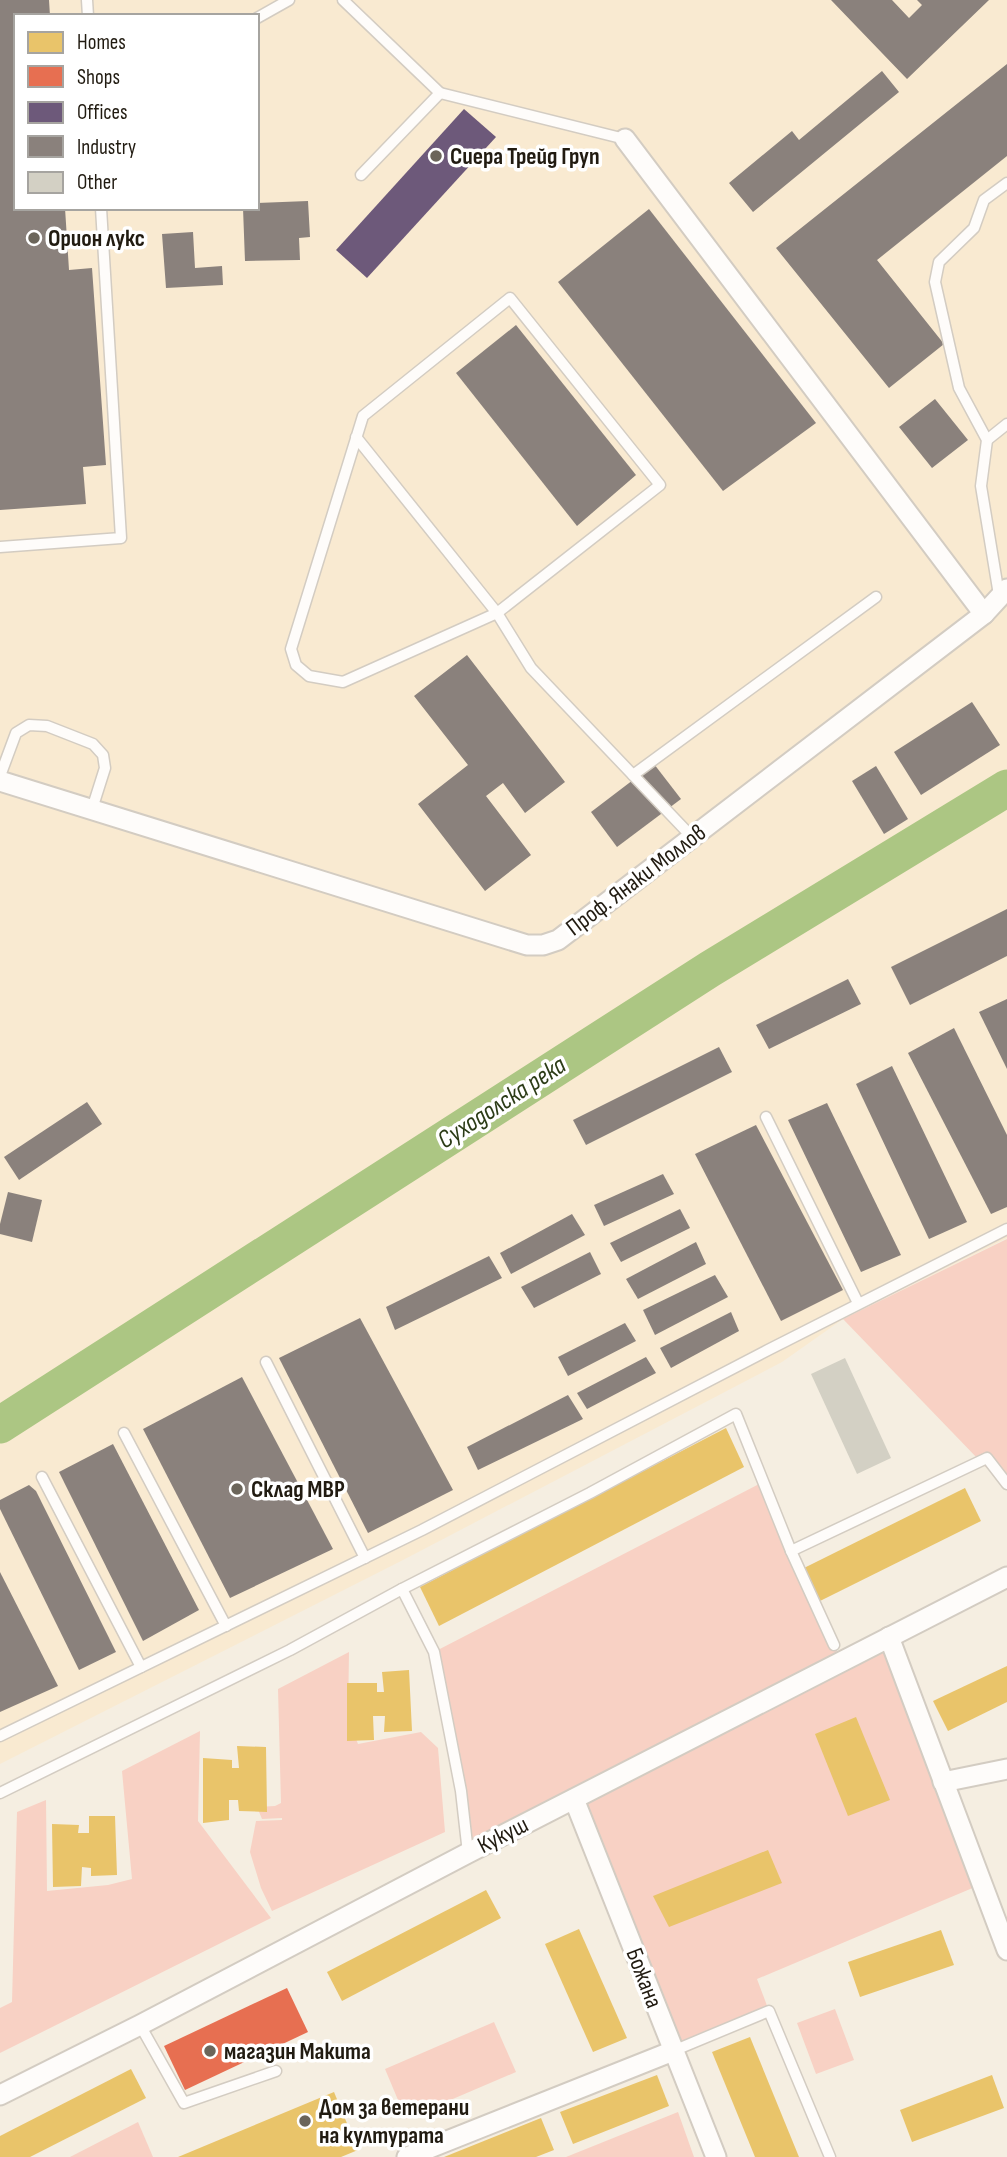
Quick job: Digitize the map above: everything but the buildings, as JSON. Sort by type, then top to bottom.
[{"type":"street","points":[[625,139],[984,614]]},
{"type":"street","name":"Проф. Янаки Моллов","points":[[0,778],[527,945],[543,945],[558,940],[984,614],[1003,592]]},
{"type":"street","name":"Кукуш","points":[[0,2095],[1007,1577]]},
{"type":"street","points":[[889,1637],[1007,1950]]},
{"type":"street","points":[[943,1782],[1007,1769]]},
{"type":"street","name":"Божана","points":[[574,1799],[716,2157]]},
{"type":"street","points":[[407,2157],[673,2051]]},
{"type":"lane","points":[[259,17],[289,0]]},
{"type":"lane","points":[[343,0],[440,93],[625,139]]},
{"type":"lane","points":[[360,175],[440,93]]},
{"type":"lane","points":[[1003,592],[981,486],[987,440],[959,388],[935,282],[939,262],[974,228],[984,200],[1007,183]]},
{"type":"lane","points":[[0,547],[121,538],[100,210]]},
{"type":"lane","points":[[510,298],[660,485],[497,613],[343,682],[309,676],[296,665],[290,649],[363,416],[510,298]]},
{"type":"lane","points":[[987,440],[1007,424]]},
{"type":"lane","points":[[356,437],[497,613],[531,668],[692,837]]},
{"type":"lane","points":[[633,775],[876,597]]},
{"type":"lane","points":[[0,778],[16,733],[29,725],[47,726],[93,744],[103,755],[105,768],[92,809]]},
{"type":"lane","points":[[766,1117],[858,1303]]},
{"type":"lane","points":[[0,1736],[365,1558],[1007,1229]]},
{"type":"lane","points":[[266,1362],[365,1558]]},
{"type":"lane","points":[[0,1793],[290,1650],[736,1414],[791,1551],[834,1645]]},
{"type":"lane","points":[[124,1433],[226,1626]]},
{"type":"lane","points":[[791,1551],[987,1458],[1007,1484]]},
{"type":"lane","points":[[42,1477],[141,1667]]},
{"type":"lane","points":[[402,1589],[434,1652],[461,1791],[468,1853]]},
{"type":"lane","points":[[673,2051],[769,2011],[830,2157]]},
{"type":"lane","points":[[140,2025],[184,2103],[276,2071]]},
{"type":"shaded area","points":[[0,0],[1007,0],[1007,1238],[843,1319],[782,1362],[403,1560],[0,1764]]},
{"type":"shaded area","points":[[1007,1239],[1007,1489],[843,1319]]},
{"type":"shaded area","points":[[763,1482],[841,1661],[889,1637],[982,1884],[757,1979],[769,2011],[673,2051],[574,1800],[468,1853],[434,1652]]},
{"type":"shaded area","points":[[349,1652],[348,1718],[358,1744],[421,1732],[438,1748],[445,1832],[272,1911],[261,1888],[250,1852],[256,1821],[282,1820],[262,1819],[257,1807],[281,1803],[278,1689]]},
{"type":"shaded area","points":[[200,1731],[198,1821],[271,1918],[0,2053],[0,2008],[12,2002],[17,1812],[46,1800],[47,1891],[108,1885],[132,1879],[122,1771]]},
{"type":"shaded area","points":[[835,2009],[854,2060],[816,2074],[797,2023]]},
{"type":"shaded area","points":[[494,2022],[516,2072],[406,2119],[385,2069]]},
{"type":"shaded area","points":[[678,2112],[694,2157],[566,2157]]},
{"type":"shaded area","points":[[138,2122],[153,2157],[70,2157]]},
{"type":"waterway","name":"Суходолска река","points":[[0,1425],[710,969],[1007,788]]},
{"type":"place","name":"Сиера Трейд Груп","points":[[436,156]]},
{"type":"place","name":"Орион лукс","points":[[34,238]]},
{"type":"place","name":"Склад МВР","points":[[237,1489]]},
{"type":"place","name":"магазин Макита","points":[[210,2051]]},
{"type":"place","name":"Дом за ветерани на културата","points":[[305,2121]]}]
